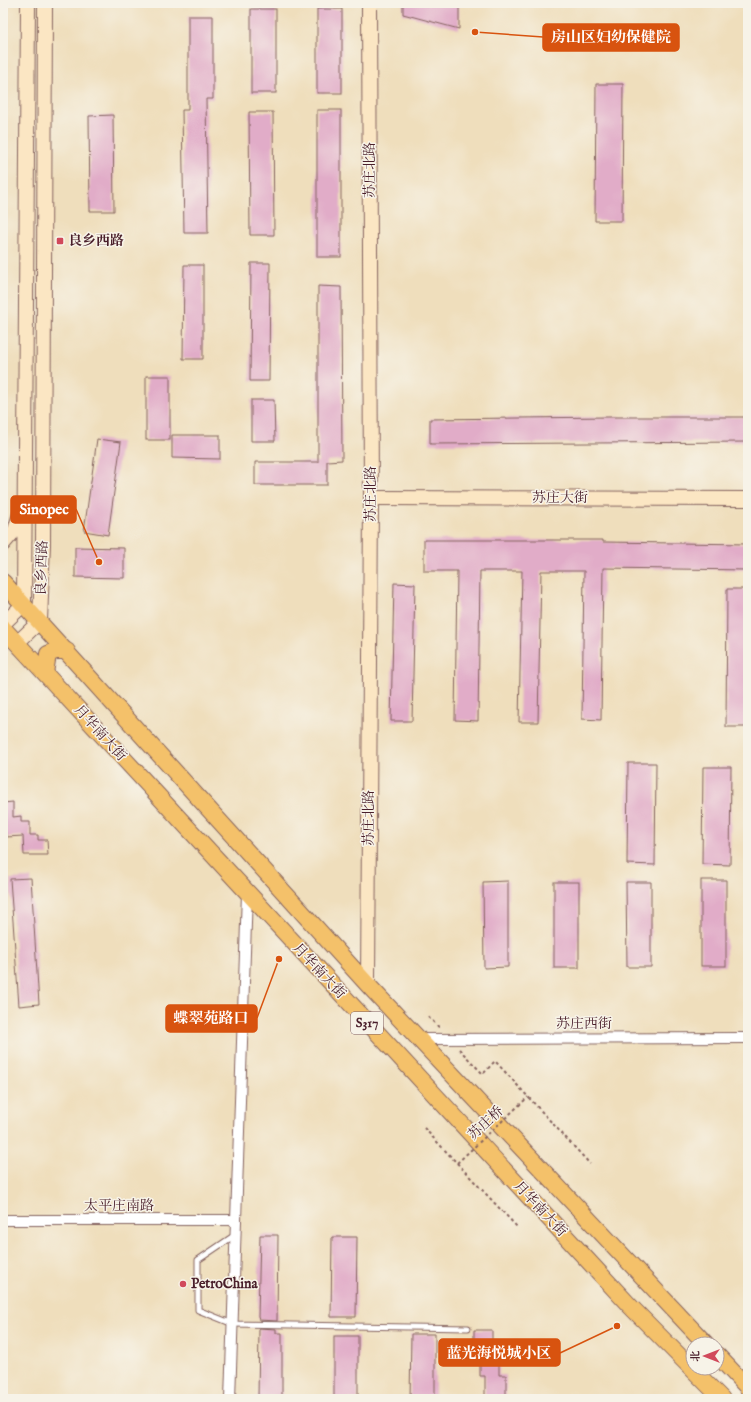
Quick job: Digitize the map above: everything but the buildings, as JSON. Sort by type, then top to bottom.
[{"type":"main road","name":"良乡西路","points":[[3,624],[24,604],[28,3]]},
{"type":"main road","name":"良乡西路","points":[[40,622],[43,537],[45,3]]},
{"type":"main road","name":"苏庄北路","points":[[368,985],[371,498],[369,3]]},
{"type":"main road","name":"苏庄大街","points":[[371,498],[748,499]]},
{"type":"main road","points":[[3,544],[15,530],[25,500]]},
{"type":"main road","name":"S317","points":[[3,582],[24,604]]},
{"type":"main road","name":"月华南大街","points":[[24,604],[368,985],[698,1336]]},
{"type":"main road","points":[[17,643],[40,622]]},
{"type":"main road","name":"月华南大街","points":[[3,628],[630,1306],[717,1397]]},
{"type":"main road","points":[[45,673],[48,654],[56,651],[67,651]]},
{"type":"main road","points":[[725,1364],[748,1388]]},
{"type":"street","points":[[230,1399],[247,893]]},
{"type":"street","name":"苏庄西街","points":[[419,1039],[748,1038]]},
{"type":"street","name":"太平庄南路","points":[[3,1220],[236,1220]]},
{"type":"lane","points":[[235,1234],[198,1260],[198,1310],[233,1324],[468,1328]]},
{"type":"path","points":[[461,1051],[483,1074],[495,1061],[590,1164]]},
{"type":"path","name":"苏庄桥","points":[[457,1163],[528,1097]]},
{"type":"path","points":[[424,1128],[518,1228]]},
{"type":"place","name":"房山区妇幼保健院","points":[[475,32]]},
{"type":"place","name":"良乡西路","points":[[60,241]]},
{"type":"place","name":"Sinopec","points":[[99,562]]},
{"type":"place","name":"蝶翠苑路口","points":[[279,959]]},
{"type":"place","name":"PetroChina","points":[[183,1284]]},
{"type":"place","name":"蓝光海悦城小区","points":[[617,1326]]}]
